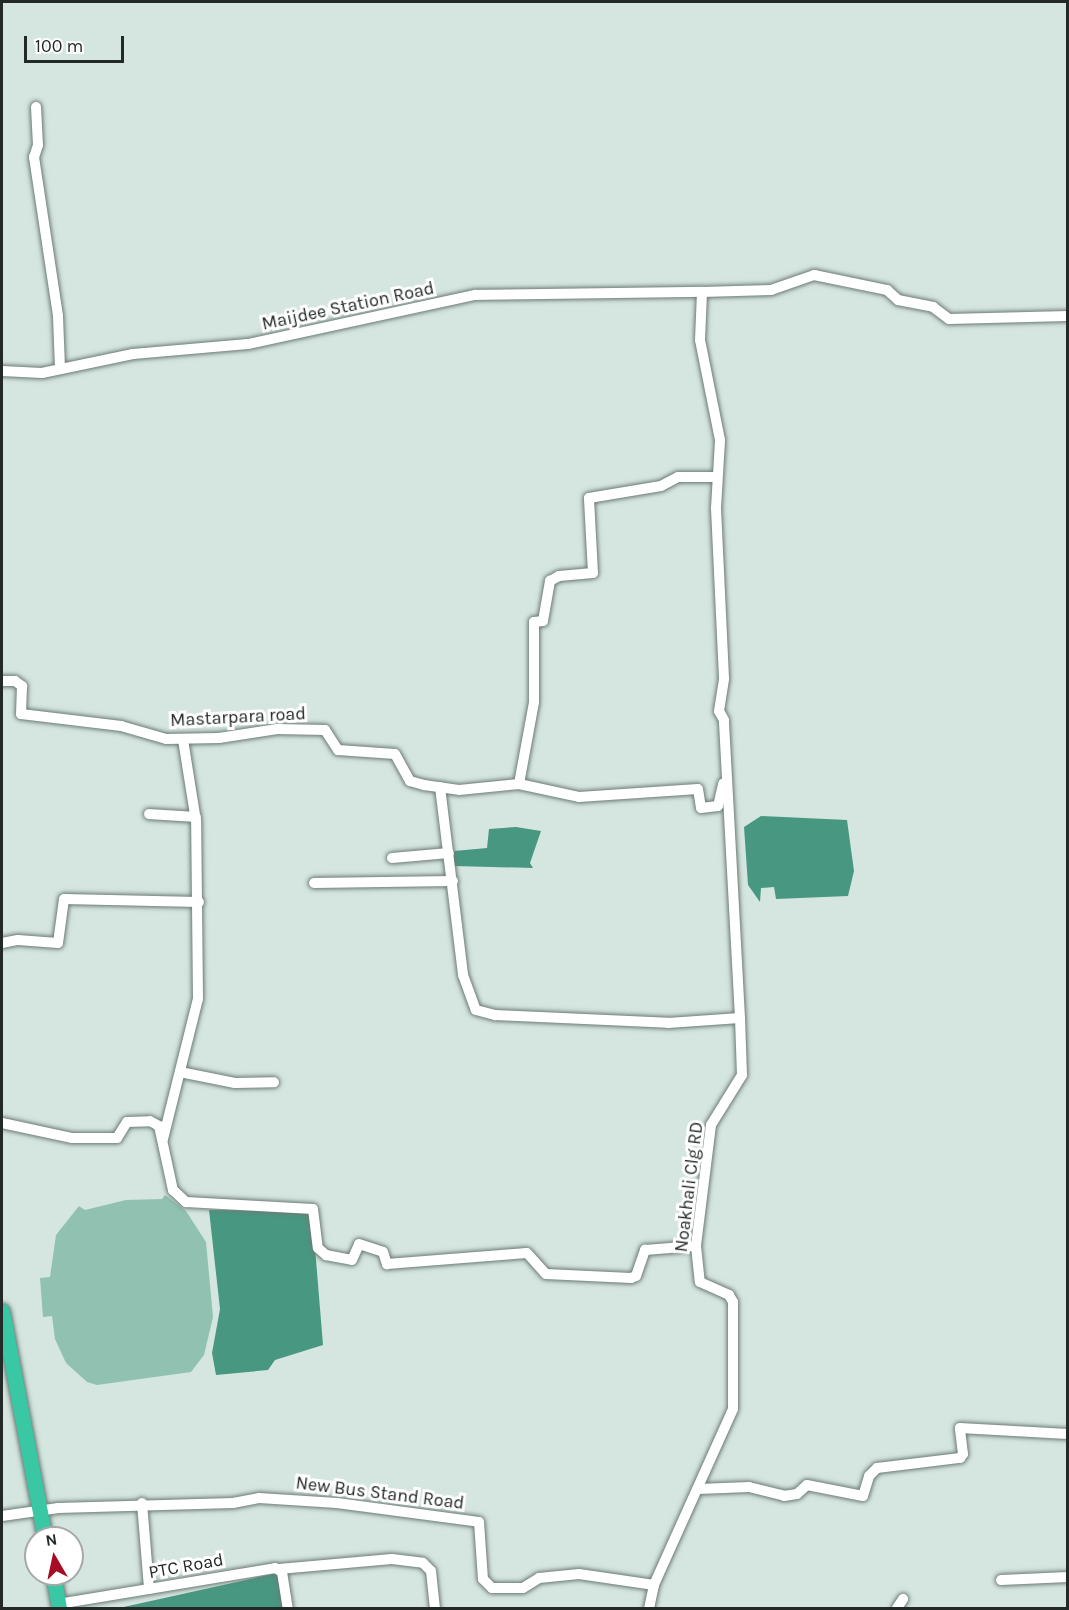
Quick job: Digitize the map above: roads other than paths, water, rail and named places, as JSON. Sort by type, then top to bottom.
[{"type":"highway","points":[[2,1311],[43,1526]]},
{"type":"highway","points":[[57,1586],[66,1606]]},
{"type":"street","points":[[36,107],[38,145],[34,157],[55,293],[60,369]]},
{"type":"street","name":"Maijdee Station Road","points":[[2,371],[60,369],[134,354],[248,344],[475,295],[771,290],[814,275],[887,290],[898,300],[933,307],[949,319],[1068,316]]},
{"type":"street","name":"Noakhali Clg RD","points":[[649,1608],[654,1585],[733,1409],[733,1302],[729,1295],[700,1282],[696,1246],[711,1125],[742,1075],[724,720],[719,711],[724,678],[717,477],[719,428],[698,322],[702,292]]},
{"type":"street","points":[[519,784],[534,702],[534,622],[543,621],[550,581],[559,576],[593,573],[589,498],[651,489],[678,477],[717,477]]},
{"type":"street","name":"Mastarpara road","points":[[2,681],[15,681],[22,686],[21,714],[108,724],[183,740],[277,729],[325,730],[338,750],[395,754],[410,782],[459,790],[519,784],[579,797],[698,789],[701,808],[718,806],[726,775]]},
{"type":"street","points":[[162,1143],[198,999],[199,902],[196,817],[183,740]]},
{"type":"street","points":[[440,787],[463,975],[476,1010],[481,1013],[668,1023],[740,1018]]},
{"type":"street","points":[[149,814],[196,817]]},
{"type":"street","points":[[392,858],[449,853]]},
{"type":"street","points":[[314,883],[453,881]]},
{"type":"street","points":[[2,943],[18,940],[58,943],[64,899],[199,902]]},
{"type":"street","points":[[180,1072],[235,1083],[274,1082]]},
{"type":"street","points":[[2,1123],[72,1138],[117,1138],[127,1122],[150,1121],[159,1126],[173,1190],[186,1202],[313,1209],[318,1248],[326,1255],[352,1260],[359,1244],[383,1252],[387,1264],[531,1254],[546,1274],[631,1278],[636,1276],[645,1251],[696,1246]]},
{"type":"street","points":[[698,1489],[749,1487],[784,1496],[814,1485],[863,1496],[869,1476],[877,1468],[960,1458],[963,1454],[960,1428],[1068,1434]]},
{"type":"street","name":"New Bus Stand Road","points":[[2,1516],[40,1510],[142,1503],[233,1503],[279,1498],[474,1520],[482,1529],[483,1579],[492,1588],[523,1588],[539,1578],[579,1574],[654,1585]]},
{"type":"street","points":[[142,1503],[149,1589]]},
{"type":"street","name":"PTC Road","points":[[66,1606],[149,1589],[325,1562],[392,1559],[423,1563],[431,1571],[435,1608]]},
{"type":"street","points":[[279,1569],[288,1608]]},
{"type":"street","points":[[1000,1580],[1068,1578]]}]
